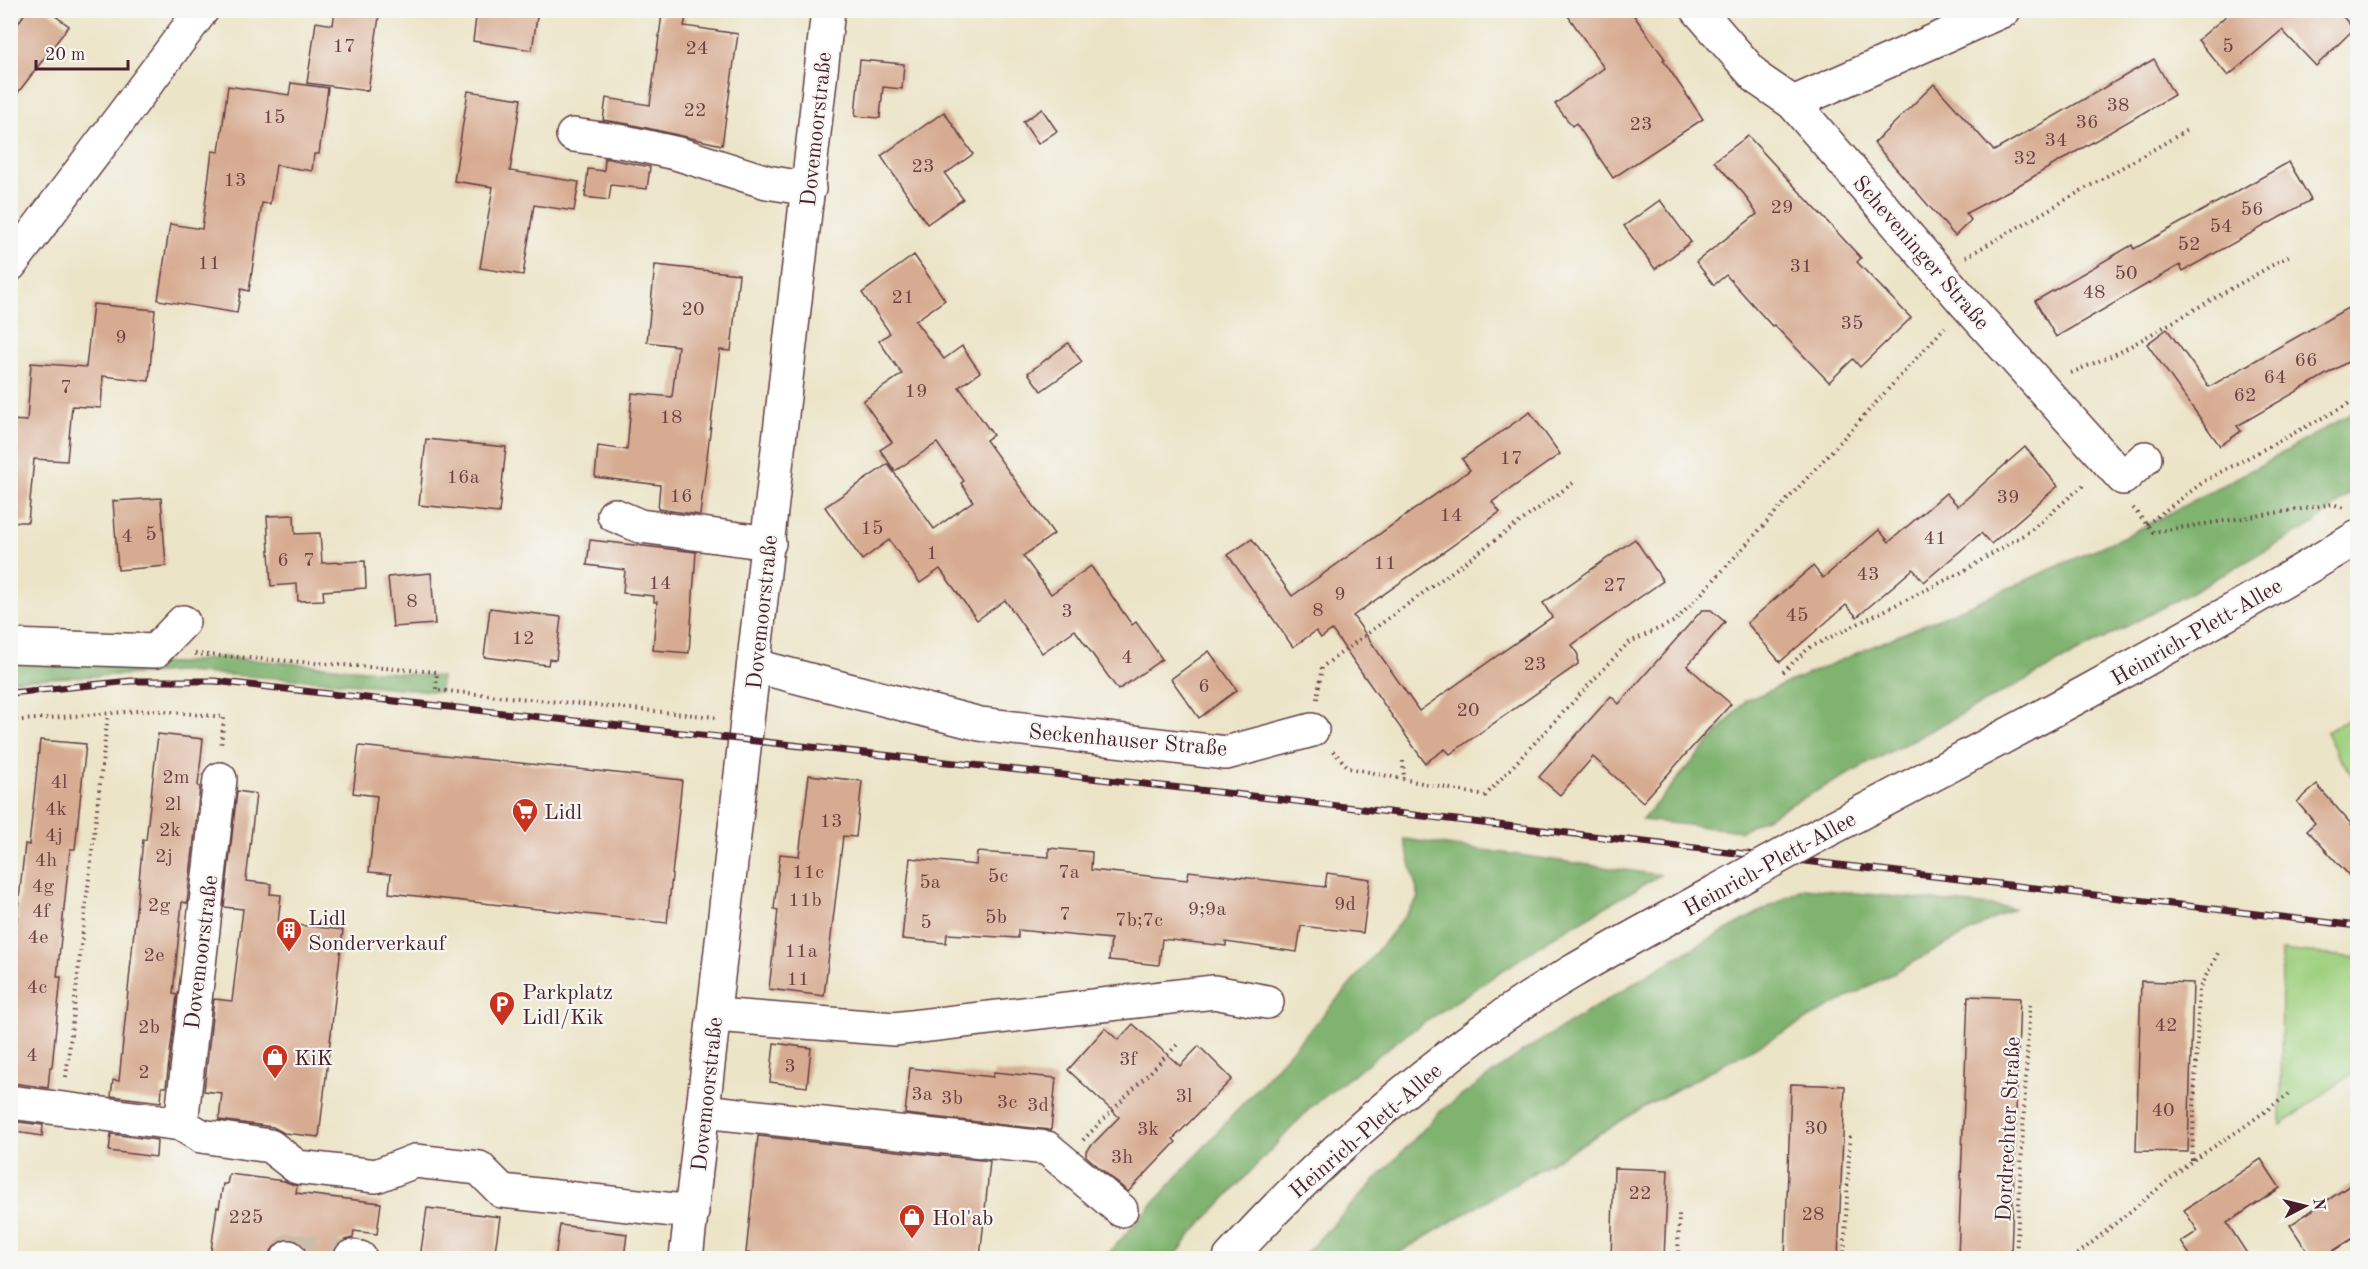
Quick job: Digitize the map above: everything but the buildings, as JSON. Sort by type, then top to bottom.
[{"type":"street","points":[[10,265],[202,10]]},
{"type":"street","name":"Dovemoorstraße","points":[[686,1258],[828,10]]},
{"type":"street","name":"Scheveninger Straße","points":[[1698,10],[1758,80],[1793,103],[1966,304],[2040,386],[2126,466]]},
{"type":"street","points":[[1793,103],[2004,10]]},
{"type":"street","points":[[573,135],[625,142],[679,154],[767,182],[809,189]]},
{"type":"street","points":[[614,515],[640,526],[769,543]]},
{"type":"street","name":"Heinrich-Plett-Allee","points":[[1230,1258],[1305,1179],[1365,1125],[1487,1027],[1550,986],[1717,891],[2203,629],[2353,524]]},
{"type":"street","points":[[10,646],[155,651],[183,622]]},
{"type":"street","name":"Seckenhauser Straße","points":[[755,666],[980,724],[1226,753],[1312,729]]},
{"type":"street","name":"Dovemoorstraße","points":[[181,1124],[220,779]]},
{"type":"street","points":[[715,1016],[894,1029],[1214,992],[1267,1002]]},
{"type":"street","points":[[10,1102],[181,1124],[201,1136],[270,1146],[297,1167],[376,1176],[415,1161],[479,1168],[502,1191],[692,1212]]},
{"type":"street","points":[[703,1111],[1047,1148],[1121,1209]]},
{"type":"path","points":[[1943,277],[1967,256],[2189,129]]},
{"type":"path","points":[[2040,386],[2120,352],[2292,254]]},
{"type":"path","points":[[1573,483],[1322,667],[1312,729],[1348,768],[1485,796],[1628,643],[1675,621],[1702,594],[1966,304]]},
{"type":"path","points":[[2147,525],[2206,480],[2358,399]]},
{"type":"path","points":[[2126,466],[2128,503],[2153,532],[2333,504],[2353,524]]},
{"type":"path","points":[[1783,672],[1809,648],[1960,573],[2030,531],[2126,466]]},
{"type":"path","points":[[155,651],[437,672],[436,690],[682,714],[717,717],[750,709]]},
{"type":"path","points":[[10,721],[151,710],[224,717],[218,772],[220,779]]},
{"type":"path","points":[[62,1108],[108,714]]},
{"type":"path","points":[[1403,761],[1404,780]]},
{"type":"path","points":[[2192,1161],[2199,989],[2218,953]]},
{"type":"path","name":"Dordrechter Straße","points":[[2016,1258],[2030,1002]]},
{"type":"path","points":[[1063,1161],[1180,1042]]},
{"type":"path","points":[[2073,1258],[2192,1161],[2289,1094]]},
{"type":"path","points":[[1844,1258],[1850,1134]]},
{"type":"path","points":[[1678,1258],[1679,1213]]},
{"type":"green space","points":[[2357,410],[2357,487],[2314,524],[2186,595],[1741,831],[1642,820],[1745,701],[2134,532],[2274,458]]},
{"type":"green space","points":[[222,657],[441,677],[440,692],[324,681],[182,672],[11,680],[11,661],[180,663]]},
{"type":"green space","points":[[2357,715],[2357,780],[2338,756],[2326,732]]},
{"type":"green space","points":[[1404,839],[1660,875],[1550,939],[1401,1038],[1311,1107],[1190,1236],[1174,1258],[1104,1258],[1350,985],[1419,898]]},
{"type":"green space","points":[[1803,888],[2014,908],[1646,1106],[1390,1258],[1301,1258],[1442,1110],[1522,1052],[1677,957]]},
{"type":"green space","points":[[2282,950],[2357,958],[2358,1069],[2281,1125]]},
{"type":"tunnel","points":[[289,1257],[290,1250],[351,1257]]},
{"type":"railway","points":[[10,693],[131,681],[214,681],[1235,794],[2358,926]]},
{"type":"place","name":"Lidl","points":[[525,834]]},
{"type":"place","name":"Lidl Sonderverkauf","points":[[289,953]]},
{"type":"place","name":"Parkplatz Lidl/Kik","points":[[502,1027]]},
{"type":"place","name":"KiK","points":[[275,1080]]},
{"type":"place","name":"Hol'ab","points":[[912,1240]]}]
